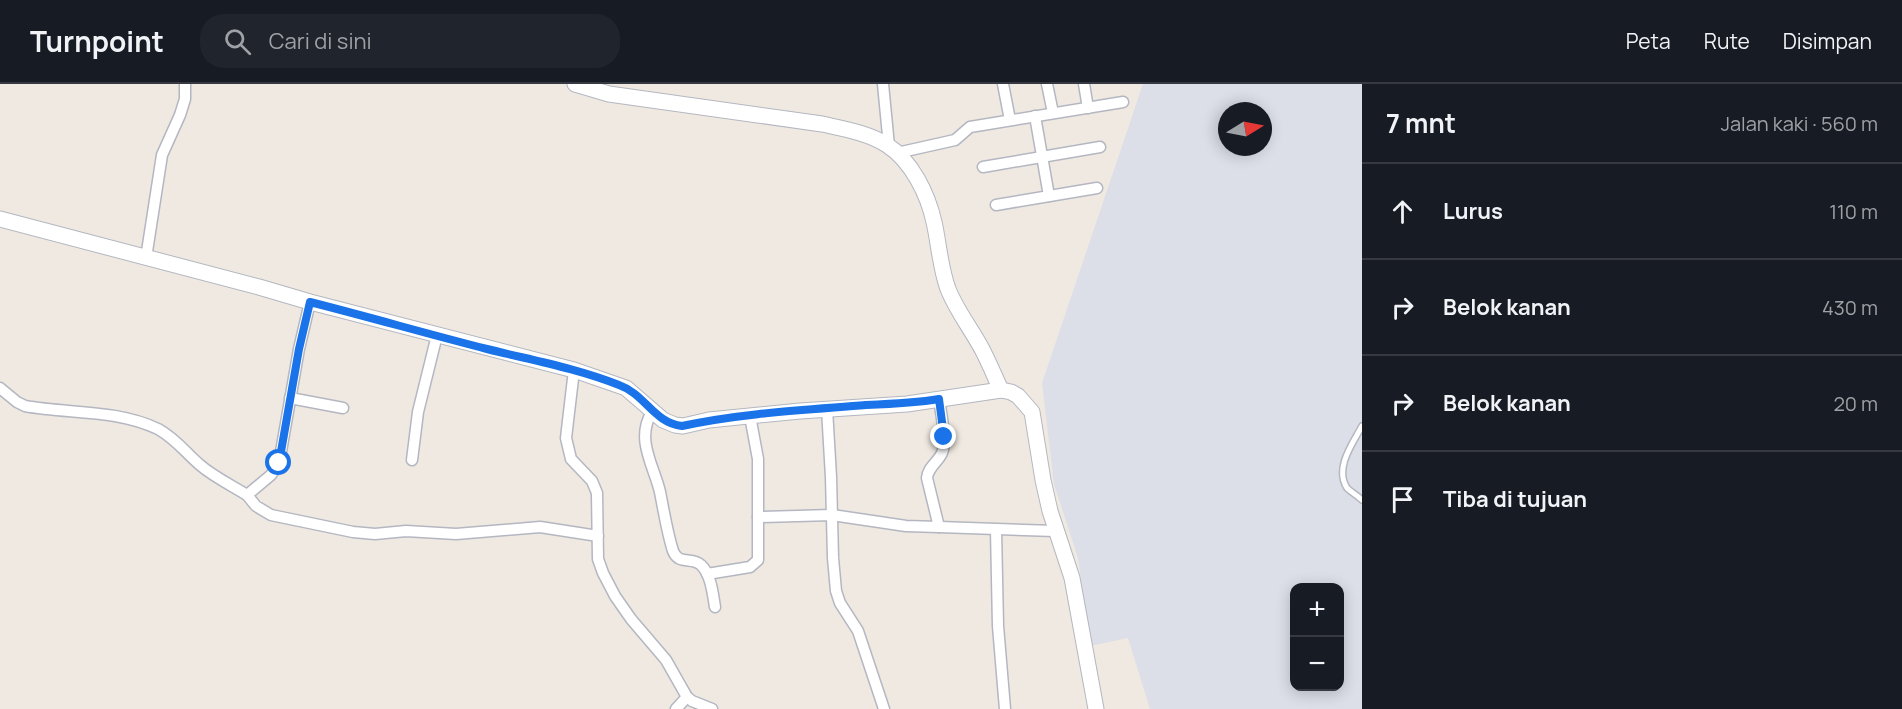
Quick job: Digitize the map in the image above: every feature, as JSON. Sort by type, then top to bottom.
[{"type":"street","points":[[146,258],[162,155],[180,115],[185,99],[185,84]]},
{"type":"street","points":[[575,84],[609,94],[822,124],[848,130],[893,149],[922,186],[933,220],[948,288],[984,352],[1001,390]]},
{"type":"street","points":[[883,84],[893,149]]},
{"type":"street","points":[[1003,84],[1010,120]]},
{"type":"street","points":[[1047,84],[1053,113]]},
{"type":"street","points":[[1084,84],[1088,108]]},
{"type":"street","points":[[893,149],[955,140],[970,127],[1123,102]]},
{"type":"street","points":[[1035,116],[1049,196]]},
{"type":"street","points":[[982,167],[1100,147]]},
{"type":"street","points":[[996,205],[1096,188]]},
{"type":"street","points":[[0,219],[574,370],[626,388],[668,423],[682,426],[709,420],[907,404],[1001,390],[1011,392],[1018,396],[1032,412],[1043,480],[1055,531],[1072,578],[1096,709]]},
{"type":"street","points":[[247,495],[271,475],[279,463],[310,302]]},
{"type":"street","points":[[412,460],[418,412],[437,335]]},
{"type":"street","points":[[574,370],[566,438],[571,459],[592,481],[597,493],[597,552],[600,566],[615,596],[631,619],[666,660],[687,697],[712,709]]},
{"type":"street","points":[[0,388],[25,406],[100,413],[156,428],[178,443],[201,466],[247,495],[256,506],[271,515],[353,532],[375,534],[406,531],[456,534],[540,527],[598,536]]},
{"type":"street","points":[[290,398],[343,408]]},
{"type":"street","points":[[939,399],[944,446],[940,456],[929,470],[927,478],[939,527]]},
{"type":"street","points":[[827,409],[836,591],[840,603],[858,631],[884,709]]},
{"type":"street","points":[[652,412],[648,419],[646,450],[648,462],[658,485],[675,558],[701,565],[707,574],[715,607]]},
{"type":"street","points":[[707,574],[750,567],[758,560],[758,459],[750,416]]},
{"type":"street","points":[[758,517],[832,514],[906,526],[1055,531]]},
{"type":"street","points":[[996,530],[998,626],[1005,709]]},
{"type":"street","points":[[676,709],[687,697]]},
{"type":"lane","points":[[1362,426],[1346,456],[1343,471],[1347,488],[1362,500]]},
{"type":"shaded area","points":[[1143,84],[1362,84],[1362,709],[1150,709],[1128,638],[1090,646],[1078,558],[1054,484],[1042,383]]},
{"type":"route","points":[[279,463],[299,349],[310,302],[574,370],[619,385],[638,396],[652,412],[663,420],[675,425],[682,426],[733,417],[869,405],[907,404],[939,399],[944,437]]}]
